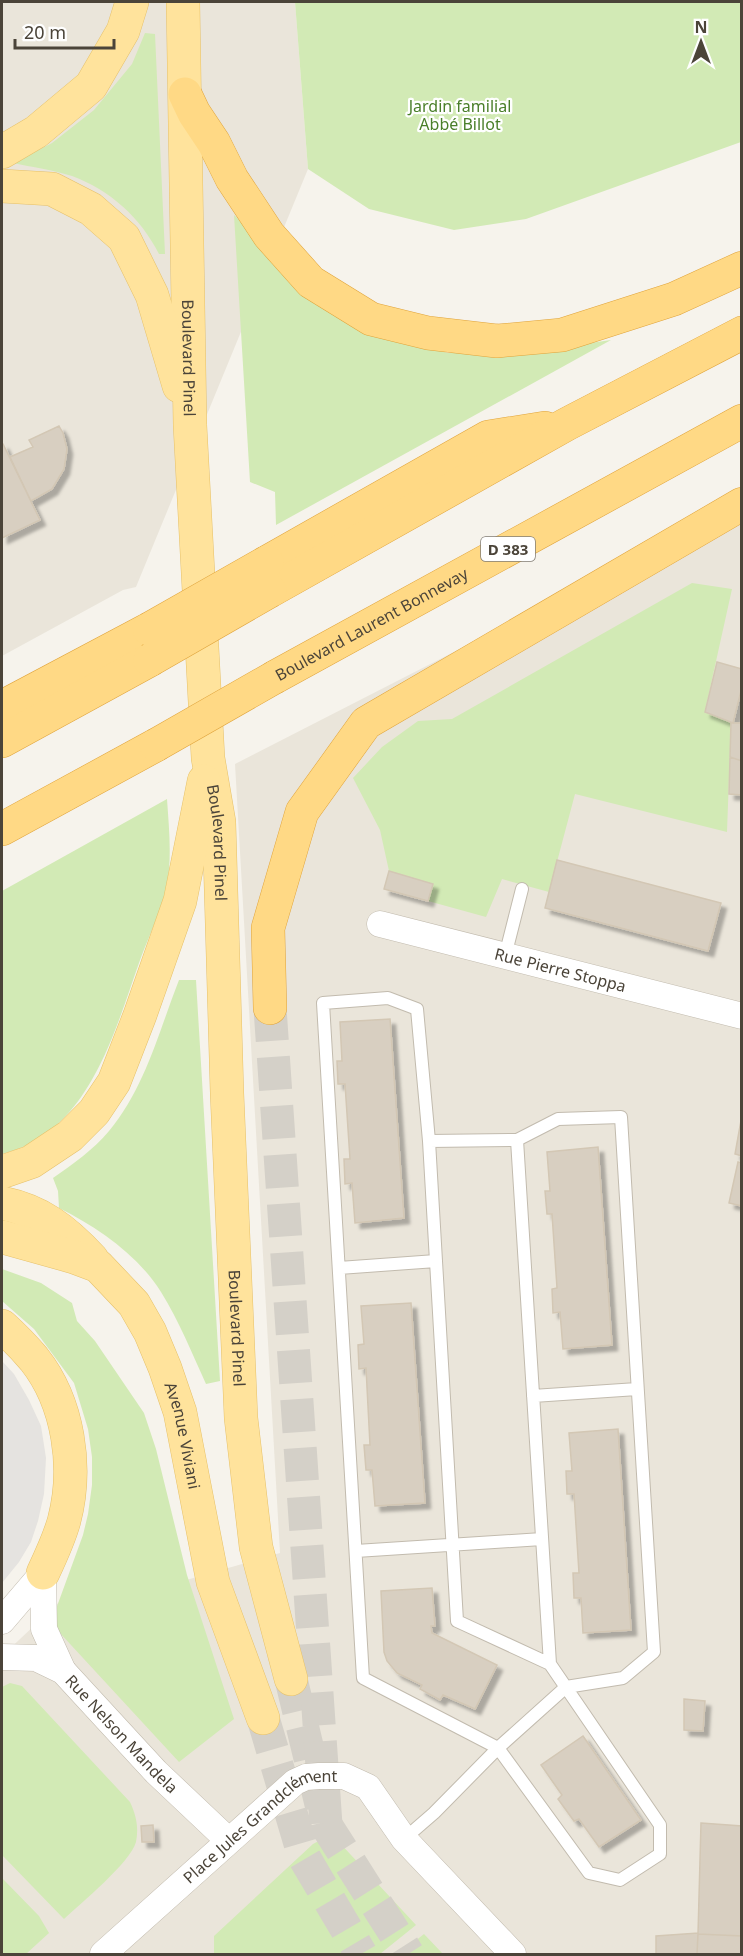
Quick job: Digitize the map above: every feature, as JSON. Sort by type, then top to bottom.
[{"type":"highway","points":[[185,94],[232,179],[269,235],[311,282],[371,319],[428,333],[497,341],[562,335],[674,299],[741,268]]},
{"type":"highway","points":[[2,741],[150,644],[268,577],[488,437],[567,424],[741,333]]},
{"type":"highway","name":"Boulevard Laurent Bonnevay","points":[[2,830],[741,421]]},
{"type":"highway","points":[[270,1008],[268,928],[302,812],[366,723],[741,504]]},
{"type":"highway","points":[[2,699],[150,644]]},
{"type":"highway","points":[[2,707],[60,676]]},
{"type":"main road","points":[[2,152],[36,132],[91,86],[123,30],[132,2]]},
{"type":"main road","name":"Boulevard Pinel","points":[[183,2],[190,425],[208,758],[219,822],[241,1418],[256,1547],[291,1679]]},
{"type":"main road","points":[[2,186],[52,189],[91,209],[124,238],[152,295],[190,425]]},
{"type":"main road","points":[[2,1172],[31,1162],[70,1136],[94,1112],[114,1082],[180,901],[208,758]]},
{"type":"main road","points":[[2,1203],[46,1218],[67,1234],[98,1266]]},
{"type":"main road","name":"Avenue Viviani","points":[[2,1237],[98,1266],[134,1305],[150,1332],[180,1412],[213,1581],[263,1718]]},
{"type":"main road","points":[[2,1326],[34,1359],[45,1377],[59,1407],[67,1436],[71,1476],[69,1497],[59,1538],[43,1573]]},
{"type":"street","name":"Rue Pierre Stoppa","points":[[380,924],[741,1016]]},
{"type":"street","points":[[2,1621],[43,1573]]},
{"type":"street","points":[[43,1573],[44,1629],[63,1671]]},
{"type":"street","name":"Rue Nelson Mandela","points":[[2,1657],[36,1658],[63,1671],[156,1772],[228,1840]]},
{"type":"street","name":"Place Jules Grandclément","points":[[103,1954],[295,1782],[306,1777],[319,1776],[344,1776],[368,1787],[404,1839],[513,1954]]},
{"type":"lane","points":[[505,956],[522,889]]},
{"type":"lane","points":[[388,998],[417,1009],[429,1141],[436,1261],[457,1621],[550,1664],[660,1825],[660,1854],[620,1880],[589,1874],[498,1749],[363,1678],[323,1003],[388,998]]},
{"type":"lane","points":[[404,1839],[566,1687],[623,1678],[654,1652],[621,1117],[558,1119],[517,1140],[429,1141]]},
{"type":"lane","points":[[517,1140],[550,1664]]},
{"type":"lane","points":[[339,1268],[436,1261]]},
{"type":"lane","points":[[533,1396],[638,1389]]},
{"type":"lane","points":[[356,1551],[542,1539]]},
{"type":"shaded area","points":[[2,2],[295,2],[308,169],[136,587],[123,590],[2,656]]},
{"type":"shaded area","points":[[741,505],[741,1954],[2,1954],[2,1656],[72,1590],[148,1591],[280,1553],[235,764]]},
{"type":"shaded area","points":[[2,1361],[14,1374],[41,1426],[46,1458],[44,1494],[31,1542],[2,1583]]},
{"type":"green space","name":"Jardin familial Abbé Billot","points":[[295,2],[741,2],[741,142],[526,219],[454,230],[369,209],[308,169]]},
{"type":"green space","points":[[145,33],[155,34],[165,254],[159,254],[134,217],[99,189],[72,176],[13,163],[52,143],[94,110],[132,64]]},
{"type":"green space","points":[[234,215],[371,332],[448,353],[521,353],[611,340],[276,525],[275,492],[250,482]]},
{"type":"green space","points":[[692,583],[732,589],[705,711],[731,723],[727,832],[575,794],[549,892],[502,879],[486,917],[428,901],[432,884],[389,871],[380,830],[353,778],[382,747],[418,721],[452,719]]},
{"type":"green space","points":[[167,799],[170,853],[167,886],[107,1050],[76,1104],[56,1126],[32,1143],[2,1154],[2,891]]},
{"type":"green space","points":[[179,980],[196,980],[220,1381],[206,1384],[174,1314],[152,1279],[116,1243],[59,1208],[58,1191],[53,1178],[96,1144],[122,1114],[142,1078]]},
{"type":"green space","points":[[2,1269],[41,1283],[72,1303],[77,1321],[95,1341],[144,1413],[156,1449],[187,1575],[234,1719],[179,1762],[59,1632],[55,1621],[56,1609],[83,1535],[88,1514],[92,1485],[92,1457],[88,1429],[74,1383],[34,1329],[2,1301]]},
{"type":"green space","points":[[10,1683],[22,1686],[130,1802],[135,1816],[137,1837],[132,1851],[93,1893],[64,1919],[2,1855],[2,1687]]},
{"type":"green space","points":[[328,1836],[338,1841],[416,1925],[380,1954],[214,1954],[214,1936],[313,1844]]},
{"type":"green space","points":[[2,1878],[39,1916],[49,1933],[26,1954],[2,1954]]},
{"type":"green space","points":[[424,1934],[443,1954],[399,1954]]},
{"type":"building","points":[[59,426],[67,449],[64,469],[52,489],[31,501],[10,457],[33,447],[29,440]]},
{"type":"building","points":[[2,444],[40,520],[2,538]]},
{"type":"building","points":[[717,662],[742,669],[742,687],[733,723],[705,712]]},
{"type":"building","points":[[731,723],[742,723],[742,761],[730,757]]},
{"type":"building","points":[[730,757],[742,761],[742,795],[729,794]]},
{"type":"building","points":[[557,860],[721,903],[708,951],[545,908]]},
{"type":"building","points":[[389,871],[433,884],[428,901],[384,889]]},
{"type":"building","points":[[390,1019],[404,1218],[355,1223],[352,1183],[345,1184],[344,1159],[350,1159],[345,1084],[338,1084],[337,1061],[342,1061],[340,1022]]},
{"type":"building","points":[[742,1115],[742,1156],[735,1154]]},
{"type":"building","points":[[598,1147],[612,1345],[563,1349],[560,1312],[553,1313],[552,1289],[557,1288],[552,1214],[547,1214],[545,1191],[550,1191],[547,1152]]},
{"type":"building","points":[[738,1162],[742,1163],[742,1206],[729,1203]]},
{"type":"building","points":[[411,1303],[425,1503],[375,1506],[372,1470],[366,1470],[364,1445],[370,1445],[366,1368],[359,1369],[358,1345],[364,1344],[361,1306]]},
{"type":"building","points":[[618,1429],[631,1630],[583,1633],[581,1598],[574,1598],[573,1573],[579,1573],[574,1494],[567,1494],[566,1471],[572,1471],[569,1433]]},
{"type":"building","points":[[432,1588],[435,1626],[431,1626],[432,1633],[497,1665],[475,1709],[443,1695],[440,1700],[420,1689],[422,1685],[397,1673],[387,1661],[384,1652],[381,1591]]},
{"type":"building","points":[[684,1699],[705,1701],[703,1731],[684,1730]]},
{"type":"building","points":[[583,1736],[641,1820],[599,1847],[579,1819],[574,1821],[558,1799],[562,1795],[541,1765]]},
{"type":"building","points":[[701,1823],[742,1826],[742,1936],[698,1934]]},
{"type":"building","points":[[153,1825],[154,1842],[142,1842],[141,1826]]},
{"type":"building","points":[[698,1933],[697,1954],[656,1954],[656,1936]]},
{"type":"building","points":[[698,1934],[742,1936],[742,1954],[697,1954]]},
{"type":"tunnel","points":[[270,1008],[326,1825]]},
{"type":"tunnel","points":[[291,1679],[326,1825],[408,1954]]},
{"type":"tunnel","points":[[263,1718],[304,1857],[361,1954]]}]
